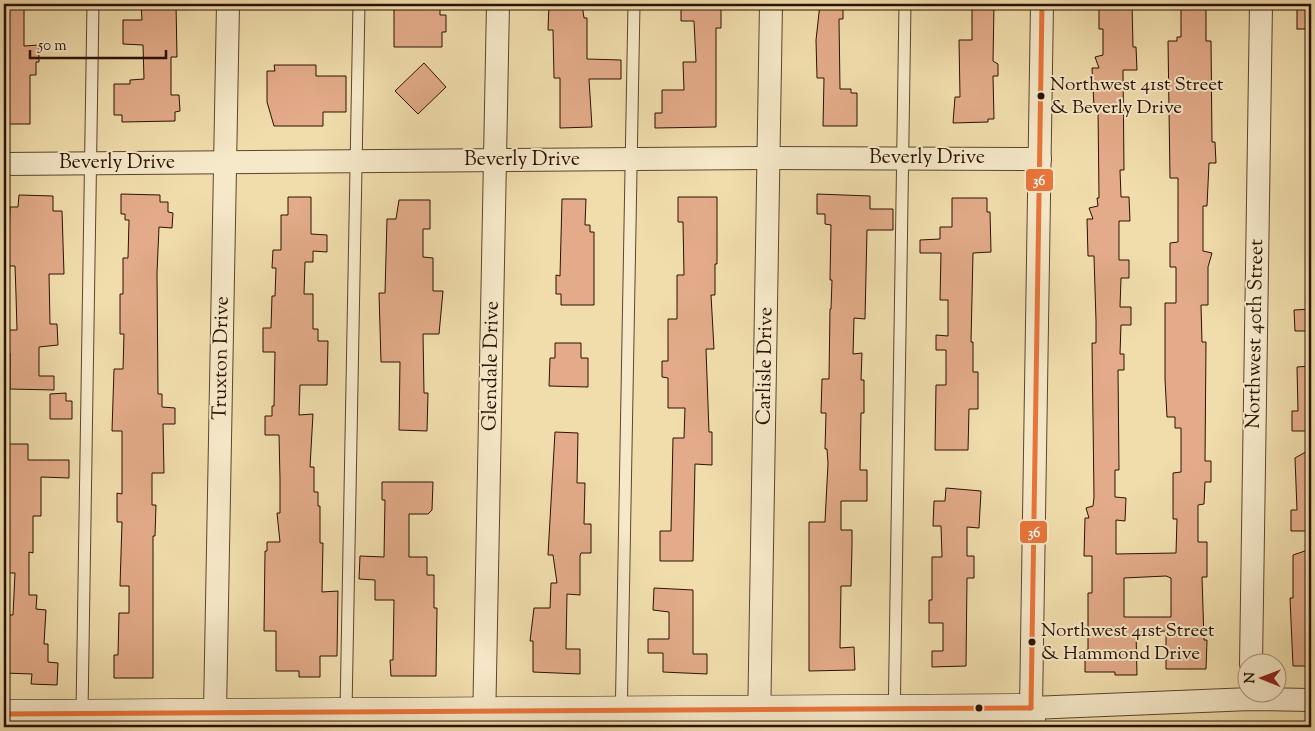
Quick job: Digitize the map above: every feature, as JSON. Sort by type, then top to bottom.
[{"type":"street","name":"Truxton Drive","points":[[215,712],[228,4]]},
{"type":"street","name":"Glendale Drive","points":[[484,719],[498,4]]},
{"type":"street","name":"Carlisle Drive","points":[[759,718],[770,158],[771,4]]},
{"type":"street","points":[[1031,718],[1042,4]]},
{"type":"street","name":"Northwest 40th Street","points":[[1251,654],[1260,4]]},
{"type":"street","name":"Beverly Drive","points":[[4,164],[770,158],[1040,159]]},
{"type":"street","points":[[4,714],[346,711],[484,719],[1031,718],[1238,697]]},
{"type":"street","points":[[1288,698],[1311,700]]},
{"type":"lane","points":[[82,713],[93,4]]},
{"type":"lane","points":[[346,711],[359,4]]},
{"type":"lane","points":[[621,719],[634,4]]},
{"type":"lane","points":[[894,718],[905,4]]},
{"type":"building","points":[[4,4],[24,4],[24,46],[39,45],[39,62],[36,62],[36,75],[30,75],[30,124],[8,124],[8,83],[4,83]]},
{"type":"building","points":[[141,4],[176,4],[177,57],[171,57],[171,95],[179,95],[180,111],[175,112],[175,121],[122,122],[122,115],[114,115],[114,84],[130,84],[130,80],[144,79],[143,45],[123,44],[123,20],[142,20]]},
{"type":"building","points":[[394,4],[440,4],[440,15],[446,15],[446,32],[442,32],[442,47],[394,47]]},
{"type":"building","points":[[549,4],[582,4],[584,18],[587,18],[587,59],[621,60],[621,79],[589,79],[592,127],[560,128],[560,78],[554,78],[553,30],[548,30]]},
{"type":"building","points":[[721,4],[721,28],[716,28],[716,127],[655,128],[655,113],[662,113],[662,90],[684,90],[683,62],[696,62],[694,21],[681,21],[681,5]]},
{"type":"building","points":[[820,4],[843,4],[843,19],[839,19],[840,89],[851,89],[851,93],[857,93],[857,126],[823,126],[824,78],[817,78],[816,40]]},
{"type":"building","points":[[972,4],[994,4],[993,61],[998,64],[998,76],[993,76],[994,119],[988,119],[988,122],[953,123],[955,97],[960,97],[959,40],[972,40]]},
{"type":"building","points":[[1099,4],[1132,5],[1133,47],[1136,47],[1137,70],[1123,70],[1124,170],[1120,170],[1121,197],[1129,197],[1130,221],[1119,221],[1119,260],[1129,260],[1129,278],[1121,278],[1120,307],[1131,307],[1131,325],[1121,325],[1120,354],[1124,354],[1124,370],[1118,370],[1119,470],[1115,470],[1115,497],[1126,498],[1125,521],[1116,520],[1116,554],[1176,553],[1177,519],[1173,519],[1173,473],[1181,472],[1181,428],[1175,428],[1175,417],[1167,417],[1165,379],[1165,303],[1176,303],[1176,267],[1170,267],[1170,243],[1178,242],[1178,178],[1170,178],[1168,41],[1177,41],[1177,37],[1181,37],[1181,4],[1206,4],[1206,41],[1211,41],[1212,142],[1215,142],[1216,163],[1209,163],[1207,206],[1203,206],[1203,251],[1212,253],[1208,267],[1208,305],[1201,305],[1202,342],[1206,342],[1205,461],[1211,461],[1211,482],[1205,482],[1204,504],[1198,505],[1198,542],[1207,542],[1207,577],[1202,577],[1204,640],[1207,640],[1206,669],[1166,669],[1166,631],[1136,632],[1137,675],[1115,675],[1115,672],[1085,672],[1085,651],[1088,649],[1088,593],[1092,593],[1092,556],[1084,556],[1085,518],[1089,518],[1086,508],[1093,506],[1094,497],[1092,343],[1096,343],[1094,256],[1088,256],[1087,219],[1093,219],[1089,208],[1098,206],[1097,198],[1099,198],[1098,107],[1094,107],[1092,68],[1099,68],[1095,57],[1103,55],[1103,29],[1099,29]],"holes":[[[1166,576],[1171,578],[1171,617],[1124,617],[1124,578]]]},
{"type":"building","points":[[1297,4],[1311,4],[1311,29],[1297,29]]},
{"type":"building","points":[[424,63],[446,87],[418,114],[395,91]]},
{"type":"building","points":[[274,65],[316,65],[316,76],[346,76],[346,112],[323,112],[323,126],[274,126],[267,102],[267,71],[275,71]]},
{"type":"building","points":[[121,194],[160,195],[160,202],[168,202],[168,212],[173,213],[172,228],[159,227],[157,273],[158,394],[162,394],[162,407],[175,408],[175,424],[163,424],[164,473],[152,473],[152,505],[156,505],[155,536],[153,536],[153,678],[114,678],[114,655],[118,655],[119,613],[129,613],[129,586],[120,586],[122,522],[117,522],[117,493],[122,494],[122,431],[112,431],[114,369],[123,369],[124,334],[120,334],[120,294],[123,294],[123,258],[128,258],[129,220],[125,220],[125,214],[121,214]]},
{"type":"building","points":[[817,194],[870,196],[870,209],[893,209],[893,230],[867,230],[865,319],[854,318],[853,354],[862,353],[861,380],[864,380],[864,413],[861,413],[860,470],[867,470],[867,501],[841,501],[841,530],[852,530],[852,546],[851,586],[841,586],[840,648],[854,647],[855,670],[809,671],[809,522],[825,522],[828,463],[827,449],[825,449],[826,413],[821,413],[822,379],[829,379],[832,280],[830,280],[831,225],[825,224],[825,214],[817,214]]},
{"type":"building","points":[[19,195],[53,196],[53,211],[62,211],[64,274],[49,274],[50,324],[57,324],[58,345],[39,347],[39,376],[54,376],[54,390],[10,389],[10,353],[6,353],[6,330],[17,330],[15,266],[6,266],[6,244],[9,244],[10,207],[18,207]]},
{"type":"building","points":[[288,197],[311,197],[311,234],[327,235],[327,252],[313,251],[313,262],[305,262],[304,294],[313,294],[313,329],[318,329],[318,341],[328,341],[327,385],[300,385],[299,415],[313,414],[310,467],[314,467],[314,492],[318,492],[318,506],[320,506],[320,543],[323,543],[322,592],[338,591],[337,656],[320,656],[320,677],[299,677],[299,671],[276,671],[276,631],[264,631],[265,551],[267,551],[267,542],[280,542],[277,513],[280,513],[280,479],[279,435],[265,435],[265,416],[272,416],[272,406],[274,406],[275,352],[263,352],[263,328],[271,328],[272,296],[275,296],[276,268],[272,268],[273,250],[281,250],[281,215],[288,215]]},
{"type":"building","points":[[678,197],[717,197],[717,264],[715,264],[715,295],[711,295],[714,349],[706,349],[709,432],[712,432],[712,465],[695,464],[693,561],[660,561],[660,531],[671,531],[673,438],[684,438],[685,408],[668,408],[668,378],[662,377],[662,361],[668,361],[668,319],[677,319],[677,275],[684,275],[683,222],[678,222]]},
{"type":"building","points":[[952,198],[987,198],[987,212],[990,212],[991,252],[973,253],[971,342],[973,342],[973,372],[978,372],[978,409],[969,409],[968,450],[935,450],[936,385],[946,385],[946,350],[936,350],[936,335],[948,336],[948,300],[940,300],[941,253],[920,253],[920,240],[940,239],[940,227],[952,227]]},
{"type":"building","points":[[562,199],[586,199],[585,225],[590,225],[590,232],[594,232],[594,305],[561,305],[561,294],[556,294],[556,275],[560,276]]},
{"type":"building","points":[[399,200],[430,200],[430,229],[423,229],[423,257],[433,258],[433,291],[443,291],[439,334],[423,334],[424,393],[428,393],[427,431],[399,430],[400,362],[381,362],[379,293],[385,293],[387,219],[396,219]]},
{"type":"building","points":[[1311,309],[1311,331],[1295,331],[1294,310]]},
{"type":"building","points":[[555,343],[581,343],[581,358],[588,358],[588,387],[549,386],[550,358],[555,358]]},
{"type":"building","points":[[1311,366],[1311,431],[1292,431],[1292,411],[1298,411],[1297,367]]},
{"type":"building","points":[[66,393],[66,401],[72,401],[72,419],[50,419],[50,394]]},
{"type":"building","points":[[555,432],[578,433],[577,483],[585,483],[584,524],[591,524],[591,553],[581,553],[580,556],[580,595],[567,594],[566,649],[580,649],[580,674],[533,672],[533,641],[530,641],[534,608],[550,608],[551,583],[557,583],[553,555],[548,555]]},
{"type":"building","points":[[4,444],[28,444],[28,460],[69,460],[69,478],[41,477],[41,516],[33,516],[33,553],[29,552],[29,595],[37,595],[36,609],[46,610],[44,644],[48,644],[48,662],[58,663],[57,685],[31,684],[32,674],[4,673],[5,615],[13,615],[15,573],[8,573],[8,565],[4,565]]},
{"type":"building","points":[[1311,449],[1311,531],[1291,531],[1291,510],[1297,510],[1295,458]]},
{"type":"building","points":[[382,482],[433,482],[432,510],[428,514],[409,514],[409,557],[427,557],[427,575],[434,575],[434,608],[437,608],[436,676],[391,676],[390,660],[393,660],[394,600],[375,600],[375,580],[359,579],[360,556],[384,557],[385,500],[382,500]]},
{"type":"building","points":[[946,488],[981,491],[979,528],[967,527],[967,556],[974,556],[974,578],[967,578],[966,666],[932,667],[932,651],[943,651],[943,623],[929,623],[929,600],[932,600],[932,557],[942,557],[941,526],[933,526],[934,501],[945,501]]},
{"type":"building","points":[[1311,549],[1311,666],[1293,666],[1290,598],[1293,598],[1293,555]]},
{"type":"building","points":[[654,588],[693,590],[693,654],[707,654],[707,674],[663,672],[663,653],[648,653],[648,639],[669,639],[669,612],[653,610]]},
{"type":"transit line","name":"36","points":[[1031,708],[1042,4]]},
{"type":"transit line","name":"36","points":[[4,714],[1031,708]]},
{"type":"place","name":"Northwest 41st Street & Beverly Drive","points":[[1041,96]]},
{"type":"place","name":"Northwest 41st Street & Hammond Drive","points":[[1032,642]]}]
